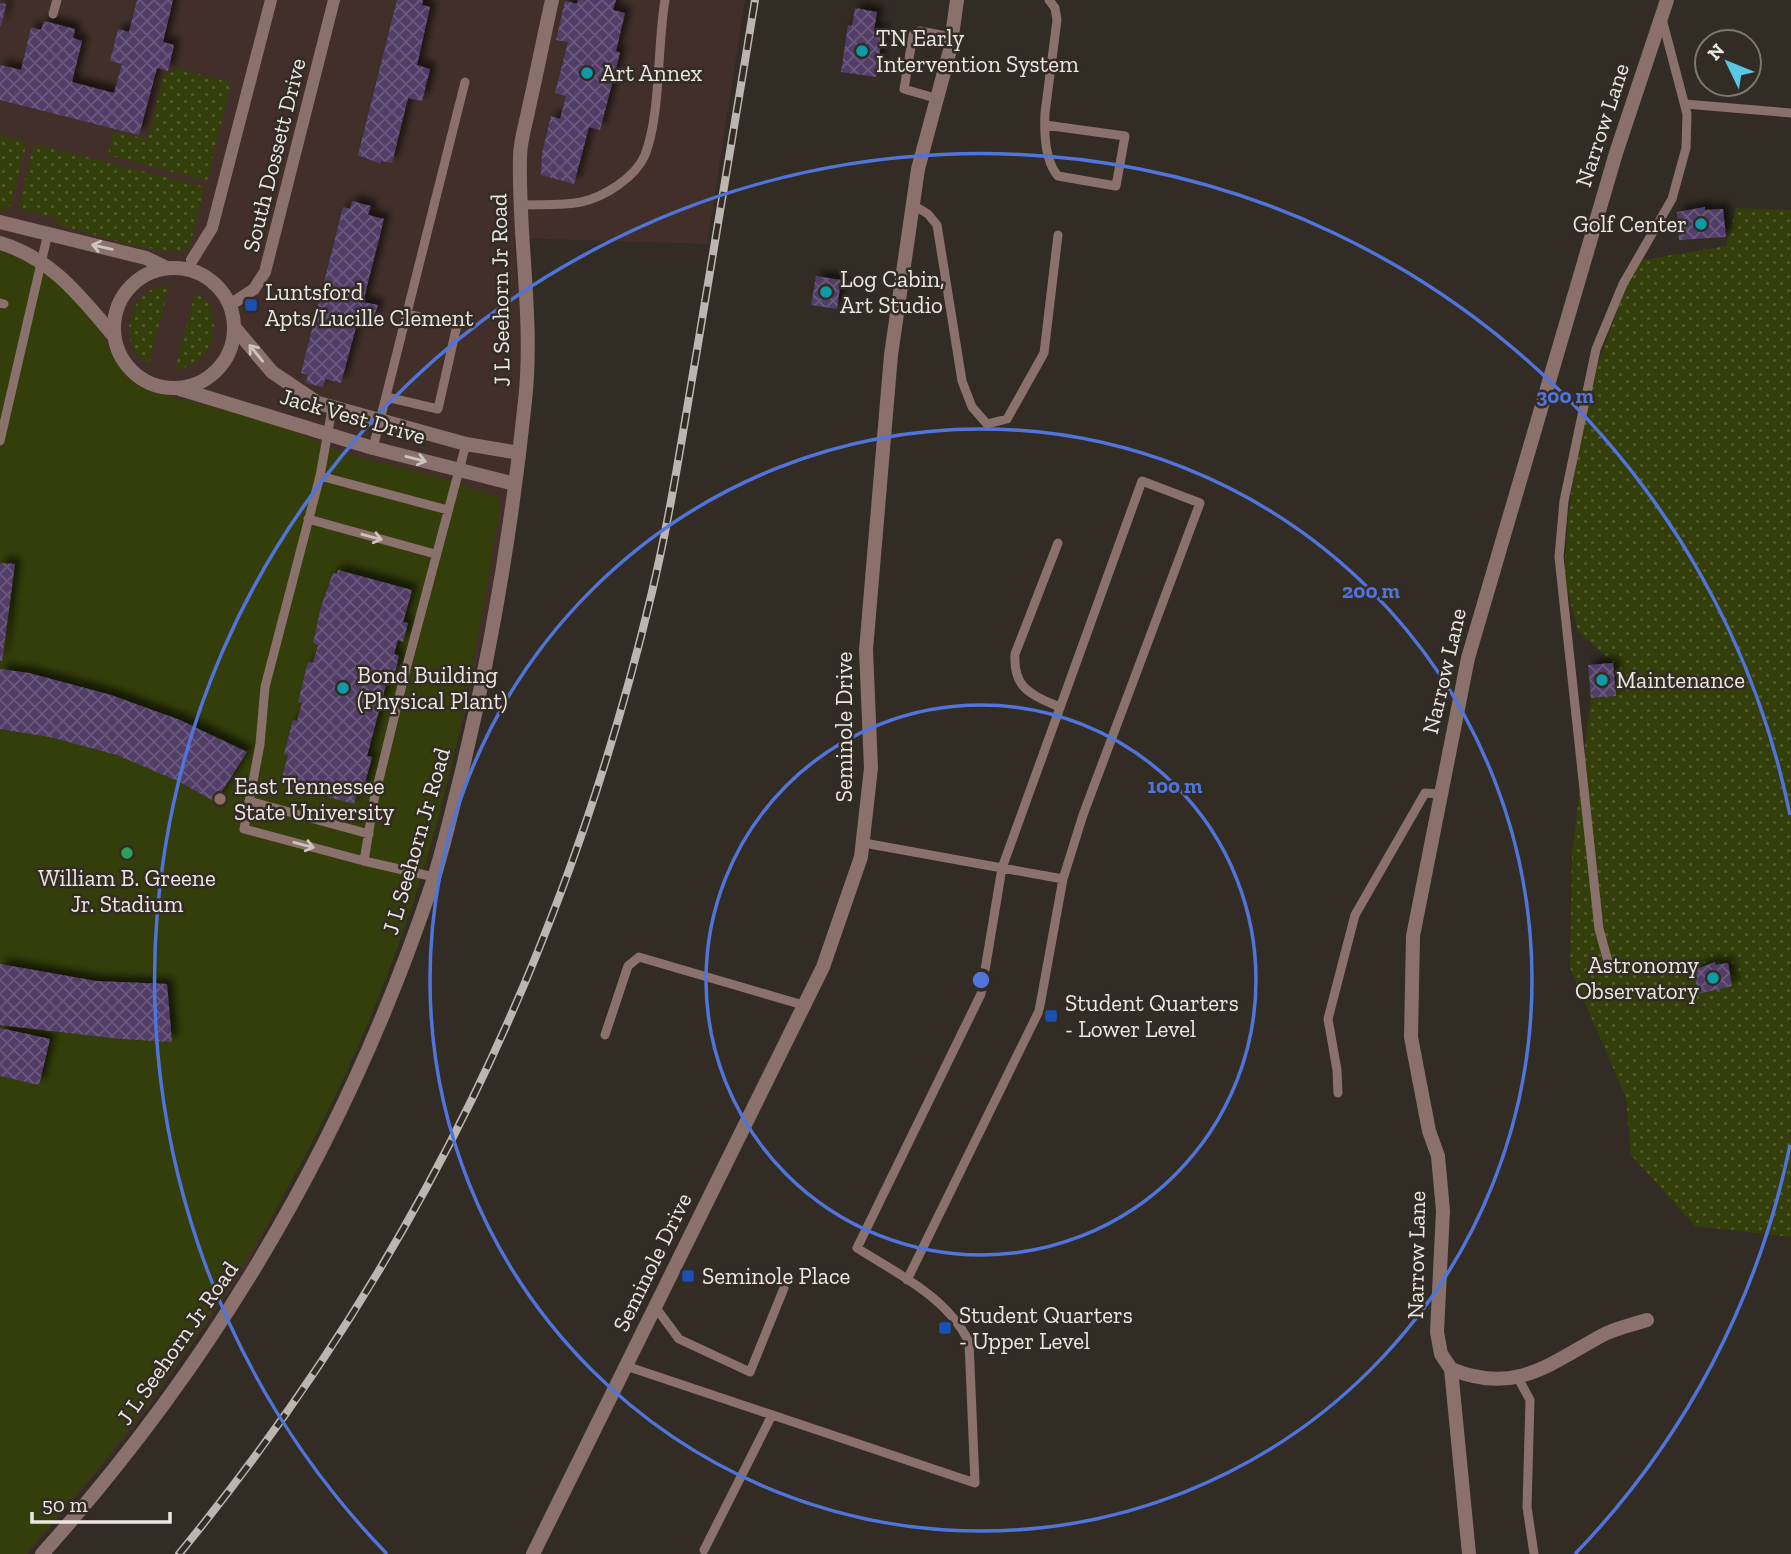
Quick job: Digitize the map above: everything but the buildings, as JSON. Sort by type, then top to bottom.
[{"type":"street","points":[[192,260],[212,228],[271,0]]},
{"type":"street","name":"South Dossett Drive","points":[[230,305],[254,289],[265,272],[334,0]]},
{"type":"street","name":"J L Seehorn Jr Road","points":[[42,1554],[134,1446],[187,1374],[258,1265],[316,1160],[363,1063],[434,877],[477,708],[515,484],[526,394],[528,328],[520,152],[552,0]]},
{"type":"street","name":"Seminole Drive","points":[[533,1554],[803,1005],[837,931],[863,843],[871,768],[866,650],[891,355],[913,205],[957,0]]},
{"type":"street","name":"Narrow Lane","points":[[1469,1554],[1451,1369],[1441,1354],[1437,1332],[1443,1211],[1438,1156],[1429,1131],[1411,1037],[1413,936],[1468,658],[1616,153],[1667,0]]},
{"type":"street","points":[[0,222],[146,258],[167,268]]},
{"type":"street","points":[[0,243],[41,262],[76,290],[113,335]]},
{"type":"street","points":[[167,268],[189,270],[208,278],[221,290],[230,305],[234,327],[227,356],[219,369],[201,382],[179,388],[141,380],[127,367],[117,350],[113,335],[115,312],[122,295],[134,282],[149,272],[167,268]]},
{"type":"street","name":"Jack Vest Drive","points":[[234,327],[272,372],[305,396],[332,409],[466,444],[519,453]]},
{"type":"street","name":"Jack Vest Drive","points":[[179,388],[373,448],[515,484]]},
{"type":"street","points":[[1451,1369],[1490,1380],[1518,1378],[1544,1370],[1604,1334],[1647,1320]]},
{"type":"lane","points":[[53,14],[57,0]]},
{"type":"lane","points":[[522,205],[558,204],[595,198],[636,168],[644,156],[653,117],[665,0]]},
{"type":"lane","points":[[1045,125],[1125,136],[1116,186],[1058,176],[1050,167],[1045,125],[1057,20],[1055,8],[1049,0]]},
{"type":"lane","points":[[1609,965],[1599,929],[1559,557],[1564,501],[1596,349],[1623,284],[1672,199],[1686,148],[1685,104],[1662,17]]},
{"type":"lane","points":[[935,98],[904,89],[913,35],[920,31],[951,37]]},
{"type":"lane","points":[[373,448],[464,82]]},
{"type":"lane","points":[[1685,104],[1791,113]]},
{"type":"lane","points":[[913,205],[928,214],[937,225],[961,382],[972,407],[987,424],[1007,419],[1044,353],[1058,235]]},
{"type":"lane","points":[[0,441],[48,233]]},
{"type":"lane","points":[[386,397],[438,409],[457,325],[406,314]]},
{"type":"lane","points":[[332,409],[320,476],[265,687],[244,829],[434,877]]},
{"type":"lane","points":[[364,861],[435,554],[466,444]]},
{"type":"lane","points":[[320,476],[448,510]]},
{"type":"lane","points":[[626,1366],[771,1417],[975,1483],[969,1342],[959,1322],[907,1280],[857,1248],[981,994],[1002,868],[1142,481],[1200,503],[1083,815],[1063,879],[1039,1011],[907,1280]]},
{"type":"lane","points":[[308,519],[435,554]]},
{"type":"lane","points":[[1058,543],[1015,654],[1014,670],[1023,687],[1032,695],[1059,707]]},
{"type":"lane","points":[[1338,1093],[1328,1019],[1355,915],[1425,793],[1441,794]]},
{"type":"lane","points":[[249,801],[369,834]]},
{"type":"lane","points":[[863,843],[1063,879]]},
{"type":"lane","points":[[605,1035],[628,965],[639,957],[803,1005]]},
{"type":"lane","points":[[656,1308],[679,1339],[750,1372],[784,1288]]},
{"type":"lane","points":[[1518,1378],[1530,1400],[1527,1507],[1534,1554]]},
{"type":"lane","points":[[704,1550],[771,1417]]},
{"type":"shaded area","name":"East Tennessee State University","points":[[0,0],[745,0],[707,244],[514,238],[526,394],[518,475],[468,705],[398,944],[333,1100],[247,1266],[134,1428],[28,1554],[0,1554]]},
{"type":"green space","points":[[177,68],[231,83],[207,181],[108,155],[113,132],[148,139],[164,72],[170,74]]},
{"type":"green space","points":[[0,135],[27,142],[11,205],[6,210],[0,209]]},
{"type":"green space","points":[[34,144],[205,187],[189,249],[161,250],[124,243],[56,224],[56,218],[18,208]]},
{"type":"green space","points":[[1736,208],[1791,210],[1791,1237],[1695,1226],[1631,1155],[1626,1098],[1570,968],[1572,854],[1591,698],[1616,696],[1613,663],[1578,631],[1564,578],[1568,517],[1586,395],[1636,261],[1726,246]]},
{"type":"green space","name":"East Tennessee State University","points":[[0,251],[30,264],[70,292],[91,316],[122,370],[144,389],[280,425],[349,455],[438,477],[497,497],[500,505],[472,671],[445,793],[403,934],[365,1031],[321,1125],[271,1217],[216,1306],[157,1392],[93,1475],[25,1554],[0,1554]]},
{"type":"green space","points":[[169,286],[147,363],[135,351],[131,341],[129,330],[134,308],[148,292]]},
{"type":"green space","points":[[195,293],[208,302],[214,325],[213,336],[210,345],[197,361],[175,370]]},
{"type":"railway","points":[[179,1554],[263,1446],[340,1334],[409,1219],[471,1100],[527,979],[575,853],[617,724],[659,562],[682,441],[755,0]]},
{"type":"place","name":"TN Early Intervention System","points":[[862,51]]},
{"type":"place","name":"Art Annex","points":[[587,73]]},
{"type":"place","name":"Golf Center","points":[[1701,224]]},
{"type":"place","name":"Log Cabin, Art Studio","points":[[826,292]]},
{"type":"place","name":"Luntsford Apts/Lucille Clement","points":[[251,305]]},
{"type":"place","name":"Maintenance","points":[[1602,680]]},
{"type":"place","name":"Bond Building (Physical Plant)","points":[[343,688]]},
{"type":"place","name":"East Tennessee State University","points":[[220,799]]},
{"type":"place","name":"William B. Greene Jr. Stadium","points":[[127,853]]},
{"type":"place","name":"Astronomy Observatory","points":[[1713,978]]},
{"type":"place","name":"Student Quarters - Lower Level","points":[[1051,1016]]},
{"type":"place","name":"Seminole Place","points":[[688,1276]]},
{"type":"place","name":"Student Quarters - Upper Level","points":[[945,1328]]}]
